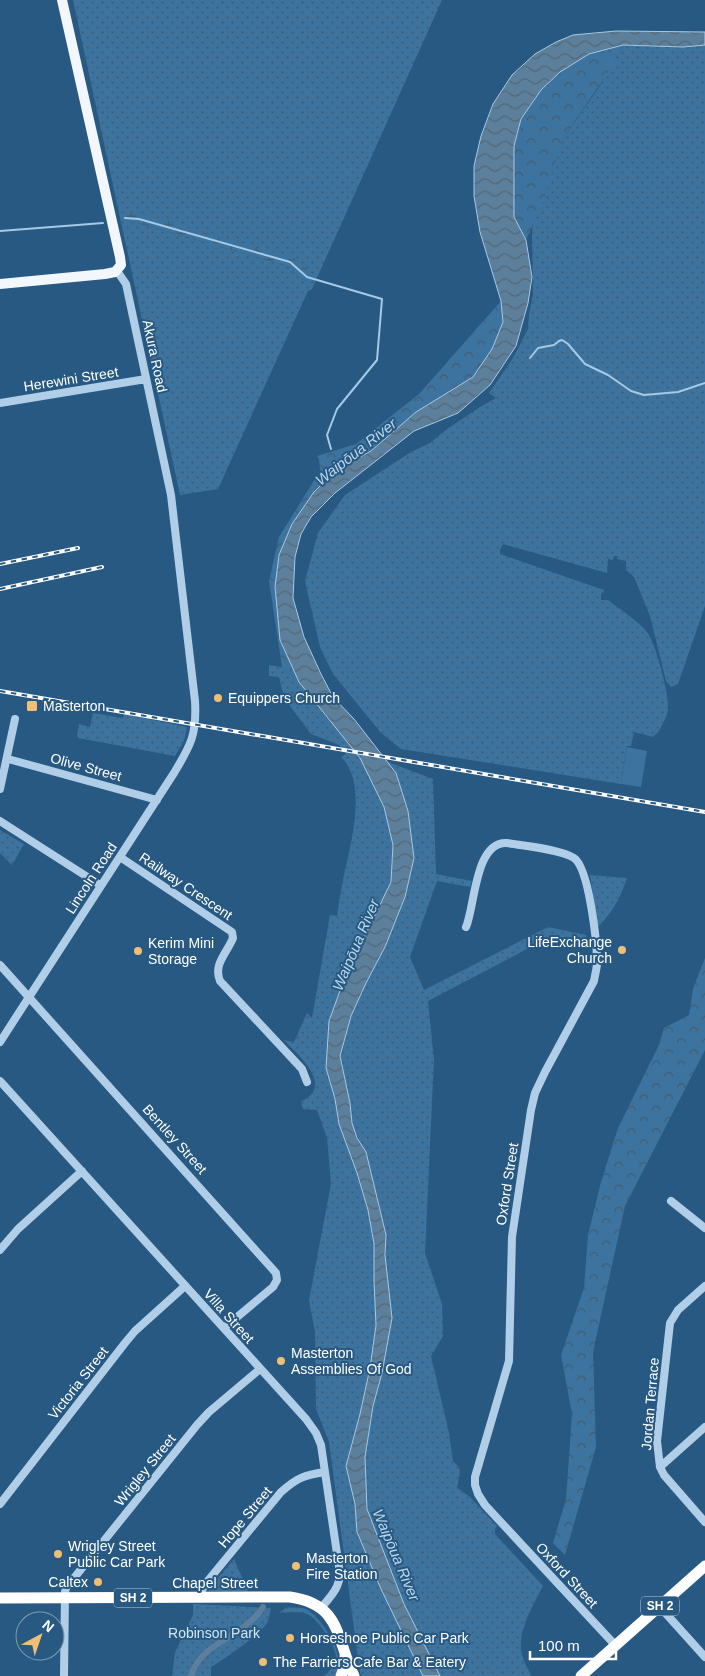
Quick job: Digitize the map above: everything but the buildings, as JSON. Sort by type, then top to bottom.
[{"type":"highway","name":"SH 2","points":[[581,1676],[705,1566]]},
{"type":"highway","name":"Chapel Street","points":[[0,1598],[290,1597],[304,1599],[321,1608]]},
{"type":"highway","points":[[321,1608],[334,1625],[354,1676]]},
{"type":"highway","points":[[341,1676],[345,1664],[344,1649]]},
{"type":"main road","name":"Akura Road","points":[[62,0],[120,257],[121,265],[117,271]]},
{"type":"main road","points":[[0,284],[105,274],[117,271]]},
{"type":"street","name":"Akura Road","points":[[117,271],[126,284],[174,521],[195,701],[195,725]]},
{"type":"street","name":"Herewini Street","points":[[0,403],[146,379]]},
{"type":"street","points":[[0,789],[8,759],[15,719]]},
{"type":"street","name":"Lincoln Road","points":[[0,1042],[100,885],[157,800],[189,747],[195,725]]},
{"type":"street","name":"Olive Street","points":[[8,759],[157,800]]},
{"type":"street","points":[[0,821],[100,885]]},
{"type":"street","name":"Oxford Street","points":[[466,927],[470,917],[481,865],[485,855],[493,846],[507,843],[565,853],[575,858],[581,865],[585,876],[595,933],[597,969],[594,981],[535,1093],[512,1237],[509,1361],[477,1466],[475,1486],[486,1505],[616,1646]]},
{"type":"street","name":"Railway Crescent","points":[[120,857],[232,932],[234,938],[218,966],[217,974],[220,981],[302,1069],[307,1082]]},
{"type":"street","name":"Bentley Street","points":[[0,965],[276,1273],[277,1280],[272,1287],[224,1328]]},
{"type":"street","name":"Villa Street","points":[[0,1081],[306,1419],[316,1433],[320,1445],[340,1574],[336,1590],[321,1608]]},
{"type":"street","points":[[0,1250],[18,1229],[82,1171]]},
{"type":"street","points":[[671,1201],[705,1228]]},
{"type":"street","name":"Victoria Street","points":[[0,1504],[125,1342],[185,1286]]},
{"type":"street","name":"Jordan Terrace","points":[[705,1286],[678,1310],[670,1323],[657,1441],[660,1467],[664,1475],[705,1522]]},
{"type":"street","name":"Wrigley Street","points":[[65,1598],[66,1588],[208,1412],[260,1369]]},
{"type":"street","points":[[660,1467],[705,1427]]},
{"type":"street","name":"Hope Street","points":[[201,1597],[206,1583],[282,1492],[293,1481],[302,1476],[324,1472]]},
{"type":"street","points":[[64,1676],[65,1598]]},
{"type":"street","points":[[660,1606],[705,1658]]},
{"type":"green space","points":[[73,0],[442,0],[312,289],[308,291],[218,489],[180,495]],"holes":[[[136,212],[314,275],[312,282],[300,279],[290,267],[222,247],[215,249],[208,243],[138,223],[126,222]]]},
{"type":"green space","points":[[623,45],[683,47],[705,45],[705,606],[678,684],[671,687],[666,681],[650,616],[634,577],[626,570],[626,561],[617,559],[617,556],[614,556],[613,560],[608,559],[607,573],[503,544],[500,550],[500,554],[604,590],[604,593],[601,594],[601,600],[608,600],[630,616],[649,635],[659,660],[665,684],[668,710],[662,725],[653,737],[634,732],[631,746],[627,746],[621,784],[401,749],[381,733],[333,674],[320,647],[305,581],[318,533],[345,495],[411,452],[430,443],[447,429],[496,398],[489,393],[513,358],[528,329],[533,295],[532,233],[534,210],[562,140],[599,87]]},
{"type":"green space","points":[[623,45],[607,74],[564,137],[543,202],[526,240],[514,218],[514,146],[521,119],[541,90],[560,72],[589,54]]},
{"type":"green space","points":[[123,210],[136,212],[295,259],[314,275],[312,282],[300,279],[290,267],[222,247],[215,249],[208,243],[138,223],[126,222]]},
{"type":"green space","points":[[501,301],[503,322],[492,349],[473,377],[416,412],[371,451],[336,471],[292,524],[280,640],[299,682],[282,667],[269,581],[279,537],[320,471],[317,456],[356,444],[419,394]]},
{"type":"green space","points":[[269,665],[282,667],[299,682],[360,758],[384,807],[393,845],[391,882],[345,977],[335,1099],[339,1124],[368,1210],[374,1244],[376,1325],[370,1368],[346,1466],[355,1504],[357,1532],[381,1589],[423,1676],[362,1676],[360,1673],[329,1442],[316,1409],[315,1332],[309,1300],[331,1184],[327,1138],[317,1110],[303,1109],[301,1102],[313,1092],[315,1085],[311,1071],[301,1057],[284,1040],[294,1042],[307,1013],[312,1018],[330,915],[337,916],[354,827],[356,796],[354,781],[349,768],[341,757],[346,754],[339,745],[311,734],[284,698],[279,677],[269,676]]},
{"type":"green space","points":[[93,713],[123,718],[124,714],[187,727],[184,741],[175,756],[78,738],[79,724],[90,727]]},
{"type":"green space","points":[[627,747],[647,751],[641,787],[621,784]]},
{"type":"green space","points":[[388,762],[433,779],[436,874],[472,881],[470,887],[437,881],[410,957],[424,990],[548,927],[586,935],[588,945],[550,937],[428,1001],[434,1060],[425,1253],[442,1304],[443,1336],[431,1356],[449,1433],[453,1461],[459,1467],[460,1472],[457,1488],[469,1496],[497,1526],[495,1534],[543,1586],[522,1634],[521,1650],[531,1676],[440,1676],[404,1604],[367,1509],[365,1457],[373,1406],[382,1373],[386,1235],[366,1152],[357,1138],[352,1123],[350,1103],[340,1056],[351,1016],[385,947],[405,897],[414,858],[408,811],[396,773]]},
{"type":"green space","points":[[0,830],[24,844],[12,865],[0,853]]},
{"type":"green space","points":[[590,875],[627,878],[616,904],[598,927]]},
{"type":"green space","points":[[705,958],[705,1050],[625,1206],[593,1352],[596,1447],[565,1555],[553,1543],[566,1499],[572,1414],[561,1355],[584,1288],[588,1235],[601,1182],[618,1128],[659,1045],[664,1028],[689,1015],[693,989]]},
{"type":"green space","points":[[234,1559],[248,1591],[209,1591],[209,1588]]},
{"type":"green space","name":"Robinson Park","points":[[193,1604],[271,1608],[268,1621],[263,1628],[211,1667],[211,1676],[172,1676],[175,1652],[193,1615]]},
{"type":"green space","points":[[287,1607],[306,1609],[316,1617],[326,1630],[337,1651],[338,1665],[335,1676],[324,1676],[334,1664],[336,1655],[322,1627],[304,1613],[279,1613]]},
{"type":"water","points":[[616,31],[705,32],[705,45],[683,47],[623,45],[589,54],[560,72],[541,90],[521,119],[514,146],[514,217],[526,240],[532,277],[528,303],[516,346],[490,385],[458,413],[414,431],[335,493],[311,517],[301,534],[295,557],[293,598],[304,637],[333,697],[354,719],[396,773],[408,811],[414,858],[405,897],[385,947],[351,1016],[340,1056],[350,1103],[352,1123],[357,1138],[366,1152],[386,1235],[385,1255],[392,1318],[382,1373],[373,1406],[365,1457],[367,1509],[404,1604],[440,1676],[423,1676],[381,1589],[357,1532],[355,1504],[346,1466],[370,1368],[376,1325],[374,1244],[368,1210],[339,1124],[335,1099],[326,1068],[329,1021],[345,977],[391,882],[393,845],[384,807],[360,758],[299,682],[280,640],[275,587],[279,555],[292,524],[314,492],[336,470],[371,451],[416,412],[473,377],[492,349],[503,322],[501,301],[480,232],[474,196],[474,166],[481,136],[493,104],[512,75],[535,54],[573,35]]},
{"type":"pier","points":[[351,750],[386,756],[389,760],[353,753]]},
{"type":"waterway","points":[[125,218],[139,219],[290,262],[307,277],[382,299],[377,360],[337,409],[327,435],[331,449]]},
{"type":"waterway","points":[[0,231],[103,223]]},
{"type":"waterway","points":[[530,358],[538,348],[554,345],[562,340],[568,344],[585,364],[608,375],[631,391],[644,395],[678,392],[705,383]]},
{"type":"waterway","points":[[191,1676],[196,1664],[204,1655],[255,1618],[263,1607]]},
{"type":"railway","points":[[0,564],[78,548]]},
{"type":"railway","points":[[0,589],[102,567]]},
{"type":"railway","points":[[0,691],[705,812]]},
{"type":"place","name":"Equippers Church","points":[[218,698]]},
{"type":"place","name":"Masterton","points":[[32,706]]},
{"type":"place","name":"LifeExchange Church","points":[[622,950]]},
{"type":"place","name":"Kerim Mini Storage","points":[[138,951]]},
{"type":"place","name":"Masterton Assemblies Of God","points":[[281,1361]]},
{"type":"place","name":"Wrigley Street Public Car Park","points":[[58,1554]]},
{"type":"place","name":"Masterton Fire Station","points":[[296,1566]]},
{"type":"place","name":"Caltex","points":[[98,1582]]},
{"type":"place","name":"Horseshoe Public Car Park","points":[[290,1638]]},
{"type":"place","name":"The Farriers Cafe Bar & Eatery","points":[[263,1662]]},
{"type":"water label","name":"Waipōua River","points":[[356,452]]},
{"type":"water label","name":"Waipōua River","points":[[356,945]]},
{"type":"water label","name":"Waipōua River","points":[[396,1555]]}]
